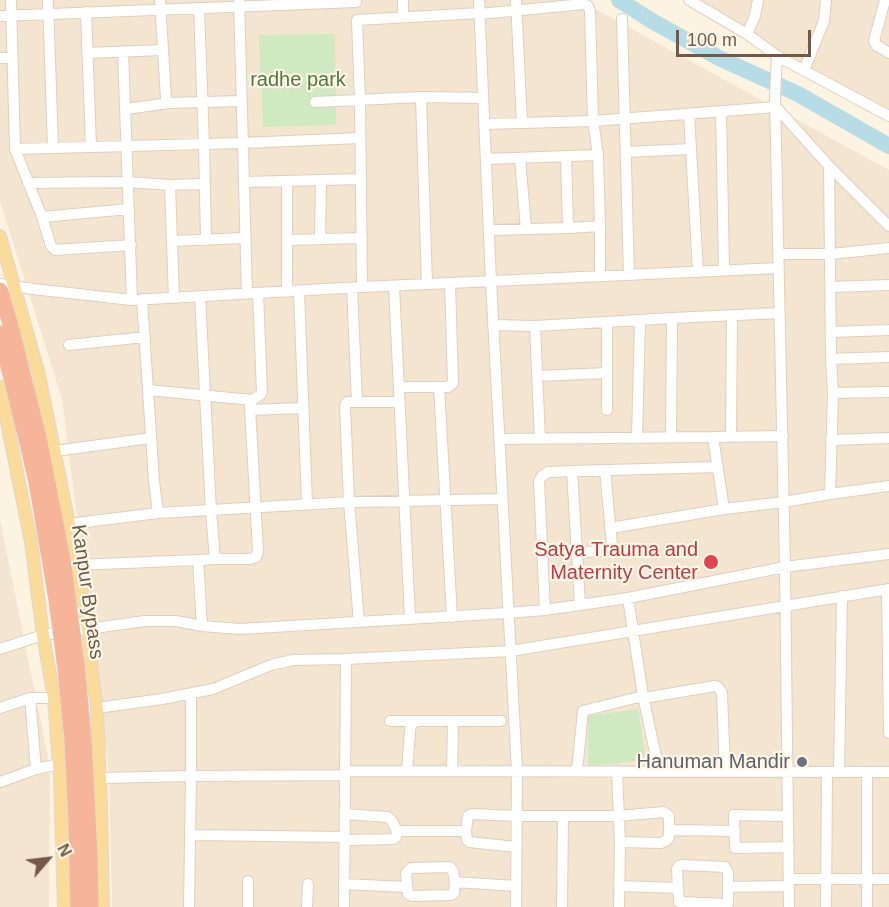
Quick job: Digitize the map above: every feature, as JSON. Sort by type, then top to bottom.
[{"type":"highway","name":"Kanpur Bypass","points":[[7,287],[10,323],[39,438],[63,560],[84,741],[91,907]]},
{"type":"highway","name":"Kanpur Bypass","points":[[0,333],[36,481],[56,598],[72,739],[78,907]]},
{"type":"main road","points":[[0,236],[7,287],[39,375],[88,629],[97,708],[104,907]]},
{"type":"main road","points":[[0,387],[31,542],[54,698],[59,764],[64,907]]},
{"type":"street","points":[[11,0],[6,16],[12,57],[15,149],[51,246],[56,250],[130,245]]},
{"type":"street","points":[[48,0],[53,148]]},
{"type":"street","points":[[403,0],[403,17]]},
{"type":"street","points":[[479,0],[507,613],[517,771],[516,907]]},
{"type":"street","points":[[747,34],[755,16],[758,0]]},
{"type":"street","points":[[804,70],[824,21],[826,0]]},
{"type":"street","points":[[885,0],[874,41],[876,45],[889,53]]},
{"type":"street","points":[[6,16],[86,12],[122,6],[161,5],[199,8],[239,3],[356,1],[362,238],[357,287],[357,402]]},
{"type":"street","points":[[691,1],[747,34],[777,56],[889,116]]},
{"type":"street","points":[[239,3],[247,294]]},
{"type":"street","points":[[357,20],[480,13],[517,5],[584,4],[588,6],[593,121],[597,155],[600,276]]},
{"type":"street","points":[[161,5],[166,99],[169,103]]},
{"type":"street","points":[[517,5],[522,123]]},
{"type":"street","points":[[199,8],[206,240]]},
{"type":"street","points":[[86,12],[91,146]]},
{"type":"street","points":[[622,19],[629,275]]},
{"type":"street","points":[[123,51],[130,245],[137,300],[145,337],[158,513]]},
{"type":"street","points":[[87,53],[163,51]]},
{"type":"street","points":[[777,56],[775,102],[786,606],[789,907]]},
{"type":"street","points":[[0,58],[12,57]]},
{"type":"street","points":[[315,102],[421,97],[483,98]]},
{"type":"street","points":[[421,97],[428,285]]},
{"type":"street","points":[[126,110],[169,103],[241,101]]},
{"type":"street","points":[[484,124],[593,121],[689,114],[775,102]]},
{"type":"street","points":[[775,102],[829,166],[889,226]]},
{"type":"street","points":[[721,111],[724,270]]},
{"type":"street","points":[[689,114],[698,272]]},
{"type":"street","points":[[15,149],[360,138]]},
{"type":"street","points":[[626,152],[691,149]]},
{"type":"street","points":[[486,159],[597,155]]},
{"type":"street","points":[[566,156],[568,228]]},
{"type":"street","points":[[520,158],[525,229]]},
{"type":"street","points":[[829,166],[833,393],[830,494]]},
{"type":"street","points":[[244,182],[361,179]]},
{"type":"street","points":[[320,239],[321,180]]},
{"type":"street","points":[[287,181],[287,240],[303,408],[307,505]]},
{"type":"street","points":[[28,183],[205,184]]},
{"type":"street","points":[[170,185],[174,298]]},
{"type":"street","points":[[42,217],[129,209]]},
{"type":"street","points":[[489,230],[600,226]]},
{"type":"street","points":[[172,241],[245,238]]},
{"type":"street","points":[[287,240],[362,238]]},
{"type":"street","points":[[779,254],[831,254],[889,249]]},
{"type":"street","points":[[0,284],[7,287],[137,300],[357,287],[779,268]]},
{"type":"street","points":[[399,387],[448,387],[453,382],[450,283]]},
{"type":"street","points":[[831,287],[889,285]]},
{"type":"street","points":[[394,286],[410,619]]},
{"type":"street","points":[[77,565],[256,557],[258,552],[254,508],[251,405],[262,392],[258,293]]},
{"type":"street","points":[[200,296],[216,559]]},
{"type":"street","points":[[493,325],[535,326],[780,313]]},
{"type":"street","points":[[731,437],[732,316]]},
{"type":"street","points":[[671,437],[672,318]]},
{"type":"street","points":[[637,438],[640,320]]},
{"type":"street","points":[[607,322],[607,411]]},
{"type":"street","points":[[535,326],[540,439]]},
{"type":"street","points":[[831,332],[889,330]]},
{"type":"street","points":[[69,345],[145,337]]},
{"type":"street","points":[[831,359],[889,357]]},
{"type":"street","points":[[537,376],[607,373]]},
{"type":"street","points":[[439,387],[452,617]]},
{"type":"street","points":[[148,390],[205,395],[251,405],[303,408]]},
{"type":"street","points":[[833,393],[889,392]]},
{"type":"street","points":[[359,622],[345,406],[347,402],[399,402]]},
{"type":"street","points":[[499,439],[783,436]]},
{"type":"street","points":[[713,437],[724,509]]},
{"type":"street","points":[[54,451],[151,438]]},
{"type":"street","points":[[831,440],[889,438]]},
{"type":"street","points":[[545,609],[540,481],[542,476],[548,472],[718,467]]},
{"type":"street","points":[[577,553],[609,550],[613,542],[605,470]]},
{"type":"street","points":[[572,471],[580,604]]},
{"type":"street","points":[[610,528],[724,509],[889,486]]},
{"type":"street","points":[[69,524],[158,513],[350,502],[502,499]]},
{"type":"street","points":[[0,649],[43,635],[145,621],[176,621],[240,629],[452,617],[545,609],[628,598],[785,567],[889,554]]},
{"type":"street","points":[[198,560],[202,626]]},
{"type":"street","points":[[97,708],[213,689],[271,665],[293,660],[511,651],[888,589],[889,733]]},
{"type":"street","points":[[839,772],[842,596]]},
{"type":"street","points":[[628,598],[643,697],[659,771]]},
{"type":"street","points":[[344,907],[346,658]]},
{"type":"street","points":[[577,771],[583,711],[643,697],[715,686],[722,687],[724,771]]},
{"type":"street","points":[[189,907],[191,694]]},
{"type":"street","points":[[0,708],[30,698],[54,698]]},
{"type":"street","points":[[30,698],[36,769]]},
{"type":"street","points":[[390,721],[501,721]]},
{"type":"street","points":[[407,771],[410,730],[411,725],[416,721]]},
{"type":"street","points":[[452,771],[453,721]]},
{"type":"street","points":[[0,782],[36,769],[59,764]]},
{"type":"street","points":[[100,778],[407,771],[889,772]]},
{"type":"street","points":[[617,771],[620,842],[619,907]]},
{"type":"street","points":[[826,907],[827,772]]},
{"type":"street","points":[[867,772],[867,907]]},
{"type":"street","points":[[516,848],[468,842],[466,831],[468,816],[618,816],[664,812],[669,816],[670,830],[667,840],[661,843],[620,842]]},
{"type":"street","points":[[190,835],[393,839],[396,837],[397,831],[393,821],[388,817],[345,814]]},
{"type":"street","points":[[788,816],[734,815],[735,848],[789,848]]},
{"type":"street","points":[[562,907],[563,816]]},
{"type":"street","points":[[670,830],[735,831]]},
{"type":"street","points":[[397,831],[466,831]]},
{"type":"street","points":[[682,865],[725,867],[728,872],[728,887],[728,904],[679,902],[677,869],[682,865]]},
{"type":"street","points":[[450,867],[455,882],[454,893],[448,896],[412,896],[408,894],[406,887],[406,873],[411,868],[450,867]]},
{"type":"street","points":[[728,887],[826,879],[889,879]]},
{"type":"street","points":[[248,881],[248,907]]},
{"type":"street","points":[[455,882],[516,886]]},
{"type":"street","points":[[307,907],[308,884]]},
{"type":"street","points":[[344,884],[406,887]]},
{"type":"street","points":[[619,886],[678,888]]},
{"type":"shaded area","points":[[0,0],[579,0],[889,170],[889,907],[112,907],[109,771],[62,399],[0,201]]},
{"type":"shaded area","points":[[687,0],[889,0],[889,118]]},
{"type":"shaded area","points":[[0,520],[50,767],[49,907],[0,907]]},
{"type":"green space","name":"radhe park","points":[[335,34],[336,125],[263,127],[259,35]]},
{"type":"green space","points":[[638,709],[646,760],[588,766],[588,716]]},
{"type":"waterway","points":[[619,0],[719,58],[798,94],[889,146]]},
{"type":"place","name":"Satya Trauma and Maternity Center","points":[[711,562]]},
{"type":"place","name":"Hanuman Mandir","points":[[802,762]]}]
